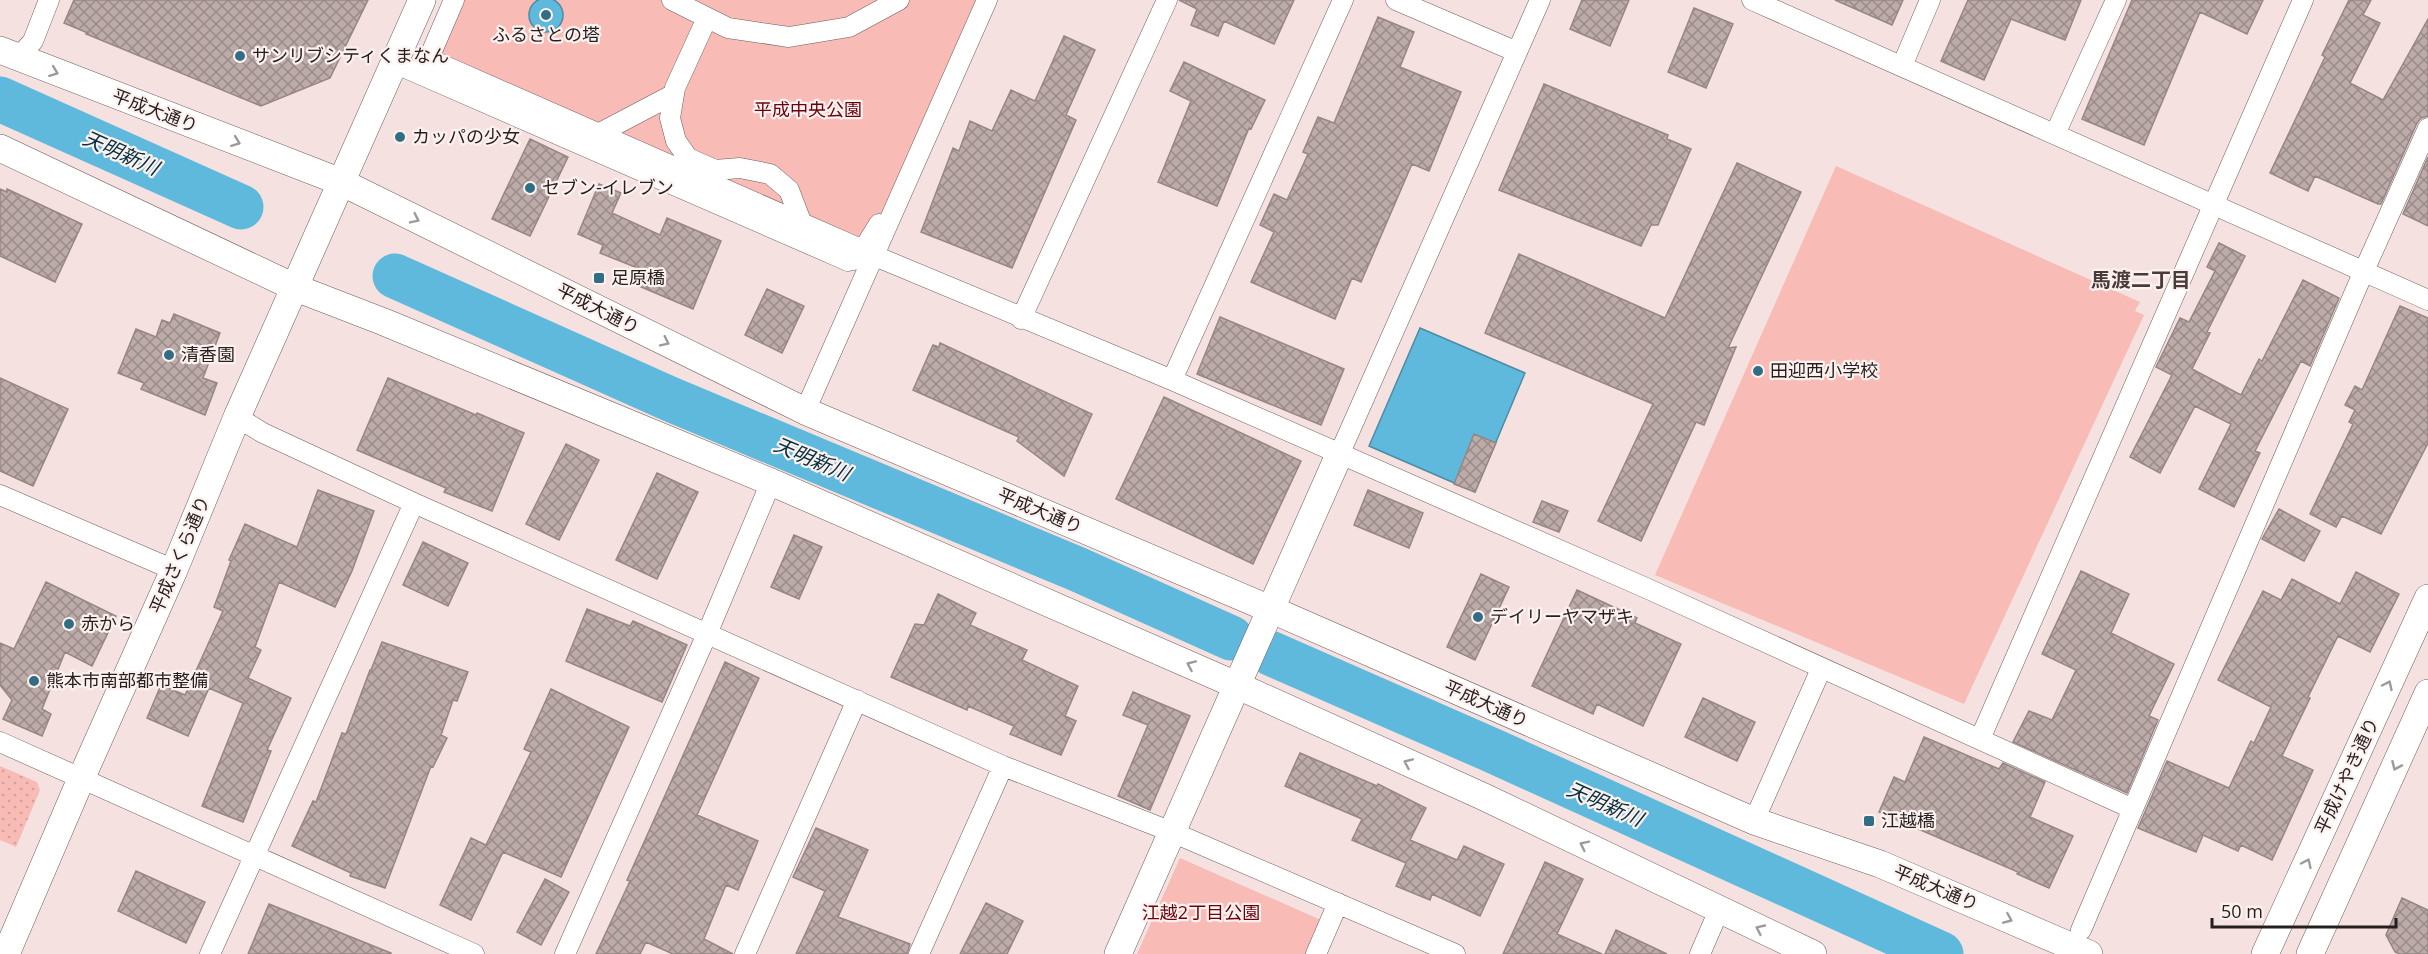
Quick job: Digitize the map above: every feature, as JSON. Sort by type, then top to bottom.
[{"type":"street","points":[[9,54],[33,41],[49,0]]},
{"type":"street","points":[[296,288],[422,0]]},
{"type":"street","points":[[454,0],[427,62],[863,250],[879,224]]},
{"type":"street","points":[[672,0],[728,28],[789,37],[849,27],[899,0]]},
{"type":"street","points":[[805,411],[987,0]]},
{"type":"street","points":[[1021,318],[1167,0]]},
{"type":"street","points":[[1172,380],[1343,0]]},
{"type":"street","points":[[1396,0],[1517,52]]},
{"type":"street","points":[[1118,954],[1540,0]]},
{"type":"street","points":[[1752,0],[2428,300]]},
{"type":"street","points":[[1902,66],[1930,0]]},
{"type":"street","points":[[2055,134],[2116,0]]},
{"type":"street","points":[[1980,739],[2303,0]]},
{"type":"street","points":[[707,18],[675,94],[670,118],[676,141],[688,158],[715,170],[740,168],[770,174],[789,190],[802,224]]},
{"type":"street","name":"平成大通り","points":[[9,54],[341,182],[805,411],[1266,616],[1754,821],[1880,864],[2085,942]]},
{"type":"street","points":[[394,63],[848,261],[874,256],[1172,380],[1646,588],[2133,810]]},
{"type":"street","points":[[598,134],[675,94]]},
{"type":"street","points":[[2085,942],[2133,810],[2363,273],[2428,128]]},
{"type":"street","points":[[0,148],[296,288],[771,482],[1239,678],[1813,954]]},
{"type":"street","name":"平成さくら通り","points":[[6,954],[174,570],[237,417],[296,288]]},
{"type":"street","points":[[237,417],[263,433],[414,503],[1003,766],[1172,832],[1455,954]]},
{"type":"street","points":[[565,954],[707,634],[771,482]]},
{"type":"street","points":[[2,500],[174,570]]},
{"type":"street","points":[[210,954],[414,503]]},
{"type":"street","name":"平成けやき通り","points":[[2265,954],[2428,598]]},
{"type":"street","points":[[1754,821],[1821,669]]},
{"type":"street","points":[[2310,954],[2428,693]]},
{"type":"street","points":[[746,954],[857,700]]},
{"type":"street","points":[[0,742],[474,954]]},
{"type":"street","points":[[919,954],[1003,766]]},
{"type":"street","points":[[1316,954],[1338,903]]},
{"type":"street","points":[[1700,954],[1719,910]]},
{"type":"green space","name":"平成中央公園","points":[[454,0],[978,0],[866,254],[426,65]]},
{"type":"green space","points":[[1836,166],[2140,302],[2135,311],[2144,315],[1964,704],[1655,575]]},
{"type":"green space","points":[[0,766],[37,782],[40,790],[16,847],[0,840]]},
{"type":"green space","name":"江越2丁目公園","points":[[1180,858],[1321,920],[1306,954],[1137,954]]},
{"type":"water","points":[[546,-2],[558,3],[563,15],[558,27],[546,32],[534,27],[529,15],[534,3]]},
{"type":"water","points":[[1420,328],[1525,373],[1475,492],[1369,446]]},
{"type":"building","name":"サンリブシティくまなん","points":[[74,0],[368,0],[330,78],[261,106],[64,23]]},
{"type":"building","points":[[1179,0],[1294,0],[1274,44],[1224,21],[1218,36],[1191,25],[1197,9]]},
{"type":"building","points":[[1582,0],[1629,0],[1610,46],[1570,29]]},
{"type":"building","points":[[1835,0],[1903,0],[1892,25]]},
{"type":"building","points":[[1968,0],[2081,0],[2065,40],[2011,19],[1984,80],[1941,61]]},
{"type":"building","points":[[2132,0],[2263,0],[2247,34],[2200,12],[2144,145],[2082,119]]},
{"type":"building","points":[[2349,0],[2371,0],[2363,15],[2380,23],[2350,83],[2383,100],[2428,19],[2428,116],[2421,118],[2417,123],[2381,204],[2315,176],[2308,191],[2270,173],[2325,57],[2322,55]]},
{"type":"building","points":[[1694,8],[1733,24],[1706,88],[1668,72]]},
{"type":"building","points":[[1378,17],[1414,32],[1400,67],[1461,92],[1429,171],[1412,164],[1361,282],[1352,278],[1335,319],[1251,282],[1274,232],[1260,225],[1274,194],[1287,200],[1308,154],[1303,152],[1318,117],[1334,123]]},
{"type":"building","points":[[1064,36],[1095,50],[1066,115],[1076,120],[1012,268],[921,232],[953,148],[959,151],[970,121],[992,131],[1011,90],[1035,101]]},
{"type":"building","points":[[1184,62],[1265,100],[1251,129],[1249,128],[1217,206],[1158,182],[1191,101],[1170,91]]},
{"type":"building","points":[[1544,84],[1668,135],[1667,139],[1691,149],[1658,225],[1651,225],[1641,246],[1499,190]]},
{"type":"building","name":"セブン-イレブン","points":[[530,139],[568,157],[530,236],[492,219]]},
{"type":"building","points":[[2428,157],[2428,226],[2403,214]]},
{"type":"building","points":[[1737,163],[1801,192],[1728,348],[1736,347],[1704,425],[1696,422],[1641,541],[1598,521],[1653,404],[1485,333],[1519,254],[1665,318]]},
{"type":"building","points":[[599,184],[621,193],[612,213],[660,235],[667,218],[721,241],[693,309],[639,286],[645,271],[600,253],[603,245],[578,234]]},
{"type":"building","points":[[0,189],[7,192],[7,189],[82,224],[55,282],[0,256]]},
{"type":"building","points":[[2219,243],[2245,256],[2207,332],[2210,333],[2192,369],[2241,395],[2259,359],[2262,361],[2303,280],[2339,298],[2310,366],[2301,361],[2255,451],[2260,453],[2234,507],[2199,489],[2231,424],[2195,406],[2160,473],[2130,457],[2172,375],[2156,367],[2180,318],[2189,322],[2215,271],[2207,267]]},
{"type":"building","points":[[767,289],[804,306],[782,353],[745,335]]},
{"type":"building","points":[[2400,306],[2428,318],[2428,443],[2381,534],[2342,516],[2336,527],[2310,514],[2353,424],[2349,422],[2355,410],[2345,405],[2355,386],[2362,390]]},
{"type":"building","name":"清香園","points":[[174,314],[220,333],[203,378],[217,383],[205,415],[141,389],[144,383],[118,373],[136,329],[156,337],[162,320],[170,323]]},
{"type":"building","points":[[1220,317],[1344,369],[1321,425],[1197,374]]},
{"type":"building","points":[[940,343],[1092,414],[1064,476],[1017,441],[1019,437],[913,390],[933,345],[939,347]]},
{"type":"building","points":[[0,378],[68,409],[33,486],[0,471]]},
{"type":"building","points":[[388,378],[524,433],[492,511],[444,492],[446,488],[357,450]]},
{"type":"building","points":[[1164,397],[1301,461],[1253,564],[1116,499]]},
{"type":"building","points":[[1474,434],[1496,443],[1475,492],[1454,484]]},
{"type":"building","points":[[566,444],[599,460],[559,540],[526,524]]},
{"type":"building","points":[[657,473],[698,492],[657,579],[616,560]]},
{"type":"building","points":[[318,490],[374,511],[352,571],[335,607],[279,582],[255,647],[261,650],[248,678],[291,698],[267,750],[271,751],[243,822],[202,806],[243,703],[209,688],[188,736],[147,718],[161,685],[185,695],[223,611],[214,607],[231,561],[229,560],[245,524],[297,547]]},
{"type":"building","points":[[1368,490],[1423,513],[1409,548],[1354,525]]},
{"type":"building","points":[[1542,501],[1568,511],[1559,532],[1533,522]]},
{"type":"building","points":[[2279,509],[2320,531],[2304,561],[2262,539]]},
{"type":"building","points":[[794,535],[822,547],[799,599],[771,587]]},
{"type":"building","points":[[423,542],[468,563],[448,606],[403,585]]},
{"type":"building","points":[[2081,571],[2129,594],[2111,633],[2174,664],[2149,716],[2158,720],[2127,793],[2013,742],[2029,711],[2052,720],[2076,670],[2042,654]]},
{"type":"building","points":[[2356,572],[2399,594],[2370,652],[2338,636],[2308,697],[2310,698],[2282,756],[2313,770],[2272,860],[2241,845],[2238,851],[2203,835],[2196,852],[2138,828],[2167,761],[2229,788],[2251,741],[2254,743],[2271,707],[2218,680],[2263,591],[2281,600],[2292,579],[2340,604]]},
{"type":"building","name":"デイリーヤマザキ","points":[[1481,574],[1509,587],[1475,660],[1447,647]]},
{"type":"building","points":[[46,582],[116,616],[92,666],[65,652],[42,709],[51,714],[42,736],[3,719],[12,700],[0,685],[0,643],[14,649]]},
{"type":"building","points":[[1577,590],[1637,618],[1635,623],[1681,644],[1643,726],[1597,704],[1593,714],[1532,686]]},
{"type":"building","points":[[938,594],[976,613],[970,625],[1027,650],[1022,660],[1078,686],[1065,716],[1076,721],[1061,755],[1010,734],[1014,726],[968,706],[967,710],[891,677],[915,624],[924,625]]},
{"type":"building","points":[[587,609],[630,626],[633,621],[687,645],[662,702],[566,661]]},
{"type":"building","points":[[382,642],[468,672],[457,701],[453,700],[441,735],[447,738],[433,767],[431,766],[385,888],[350,876],[351,873],[292,846],[313,801],[316,802],[342,733],[346,734]]},
{"type":"building","points":[[725,662],[759,678],[697,815],[758,841],[738,890],[726,885],[704,939],[733,954],[673,954],[646,942],[640,954],[596,954],[630,881],[627,880]]},
{"type":"building","points":[[551,689],[629,727],[561,877],[503,852],[471,920],[440,905],[471,838],[486,845],[531,752],[524,749]]},
{"type":"building","points":[[1133,692],[1190,716],[1150,810],[1118,796],[1148,725],[1123,715]]},
{"type":"building","points":[[1703,698],[1755,722],[1737,761],[1685,737]]},
{"type":"building","points":[[1924,737],[1999,769],[2003,763],[2045,782],[2030,817],[2073,836],[2049,888],[2017,874],[2018,872],[1879,812],[1894,777],[1905,782]]},
{"type":"building","points":[[1300,753],[1377,786],[1378,784],[1426,808],[1410,840],[1457,860],[1464,846],[1504,864],[1480,916],[1432,894],[1430,900],[1396,886],[1406,863],[1352,840],[1362,819],[1285,786]]},
{"type":"building","points":[[816,828],[868,850],[838,917],[910,944],[907,954],[796,954],[825,891],[793,877]]},
{"type":"building","points":[[1545,862],[1583,879],[1557,934],[1602,954],[1503,954]]},
{"type":"building","points":[[136,871],[205,902],[186,943],[118,911]]},
{"type":"building","points":[[545,879],[569,892],[541,945],[517,932]]},
{"type":"building","points":[[2402,898],[2428,910],[2428,954],[2395,952],[2386,935]]},
{"type":"building","points":[[986,903],[1023,921],[1007,954],[960,954]]},
{"type":"building","points":[[269,904],[391,953],[391,954],[248,954]]},
{"type":"building","points":[[1616,930],[1667,954],[1605,954]]},
{"type":"waterway","name":"天明新川","points":[[0,99],[241,207]]},
{"type":"waterway","name":"天明新川","points":[[395,276],[670,399],[1077,569],[1231,638]]},
{"type":"waterway","name":"天明新川","points":[[1270,653],[1489,749],[1941,954]]},
{"type":"place","name":"ふるさとの塔","points":[[546,15]]},
{"type":"place","name":"サンリブシティくまなん","points":[[240,56]]},
{"type":"place","name":"カッパの少女","points":[[400,137]]},
{"type":"place","name":"セブン-イレブン","points":[[530,188]]},
{"type":"place","name":"足原橋","points":[[599,278]]},
{"type":"place","name":"清香園","points":[[169,355]]},
{"type":"place","name":"田迎西小学校","points":[[1758,371]]},
{"type":"place","name":"デイリーヤマザキ","points":[[1478,617]]},
{"type":"place","name":"赤から","points":[[69,624]]},
{"type":"place","name":"熊本市南部都市整備","points":[[34,681]]},
{"type":"place","name":"江越橋","points":[[1869,821]]},
{"type":"district","name":"馬渡二丁目","points":[[2141,280]]}]
